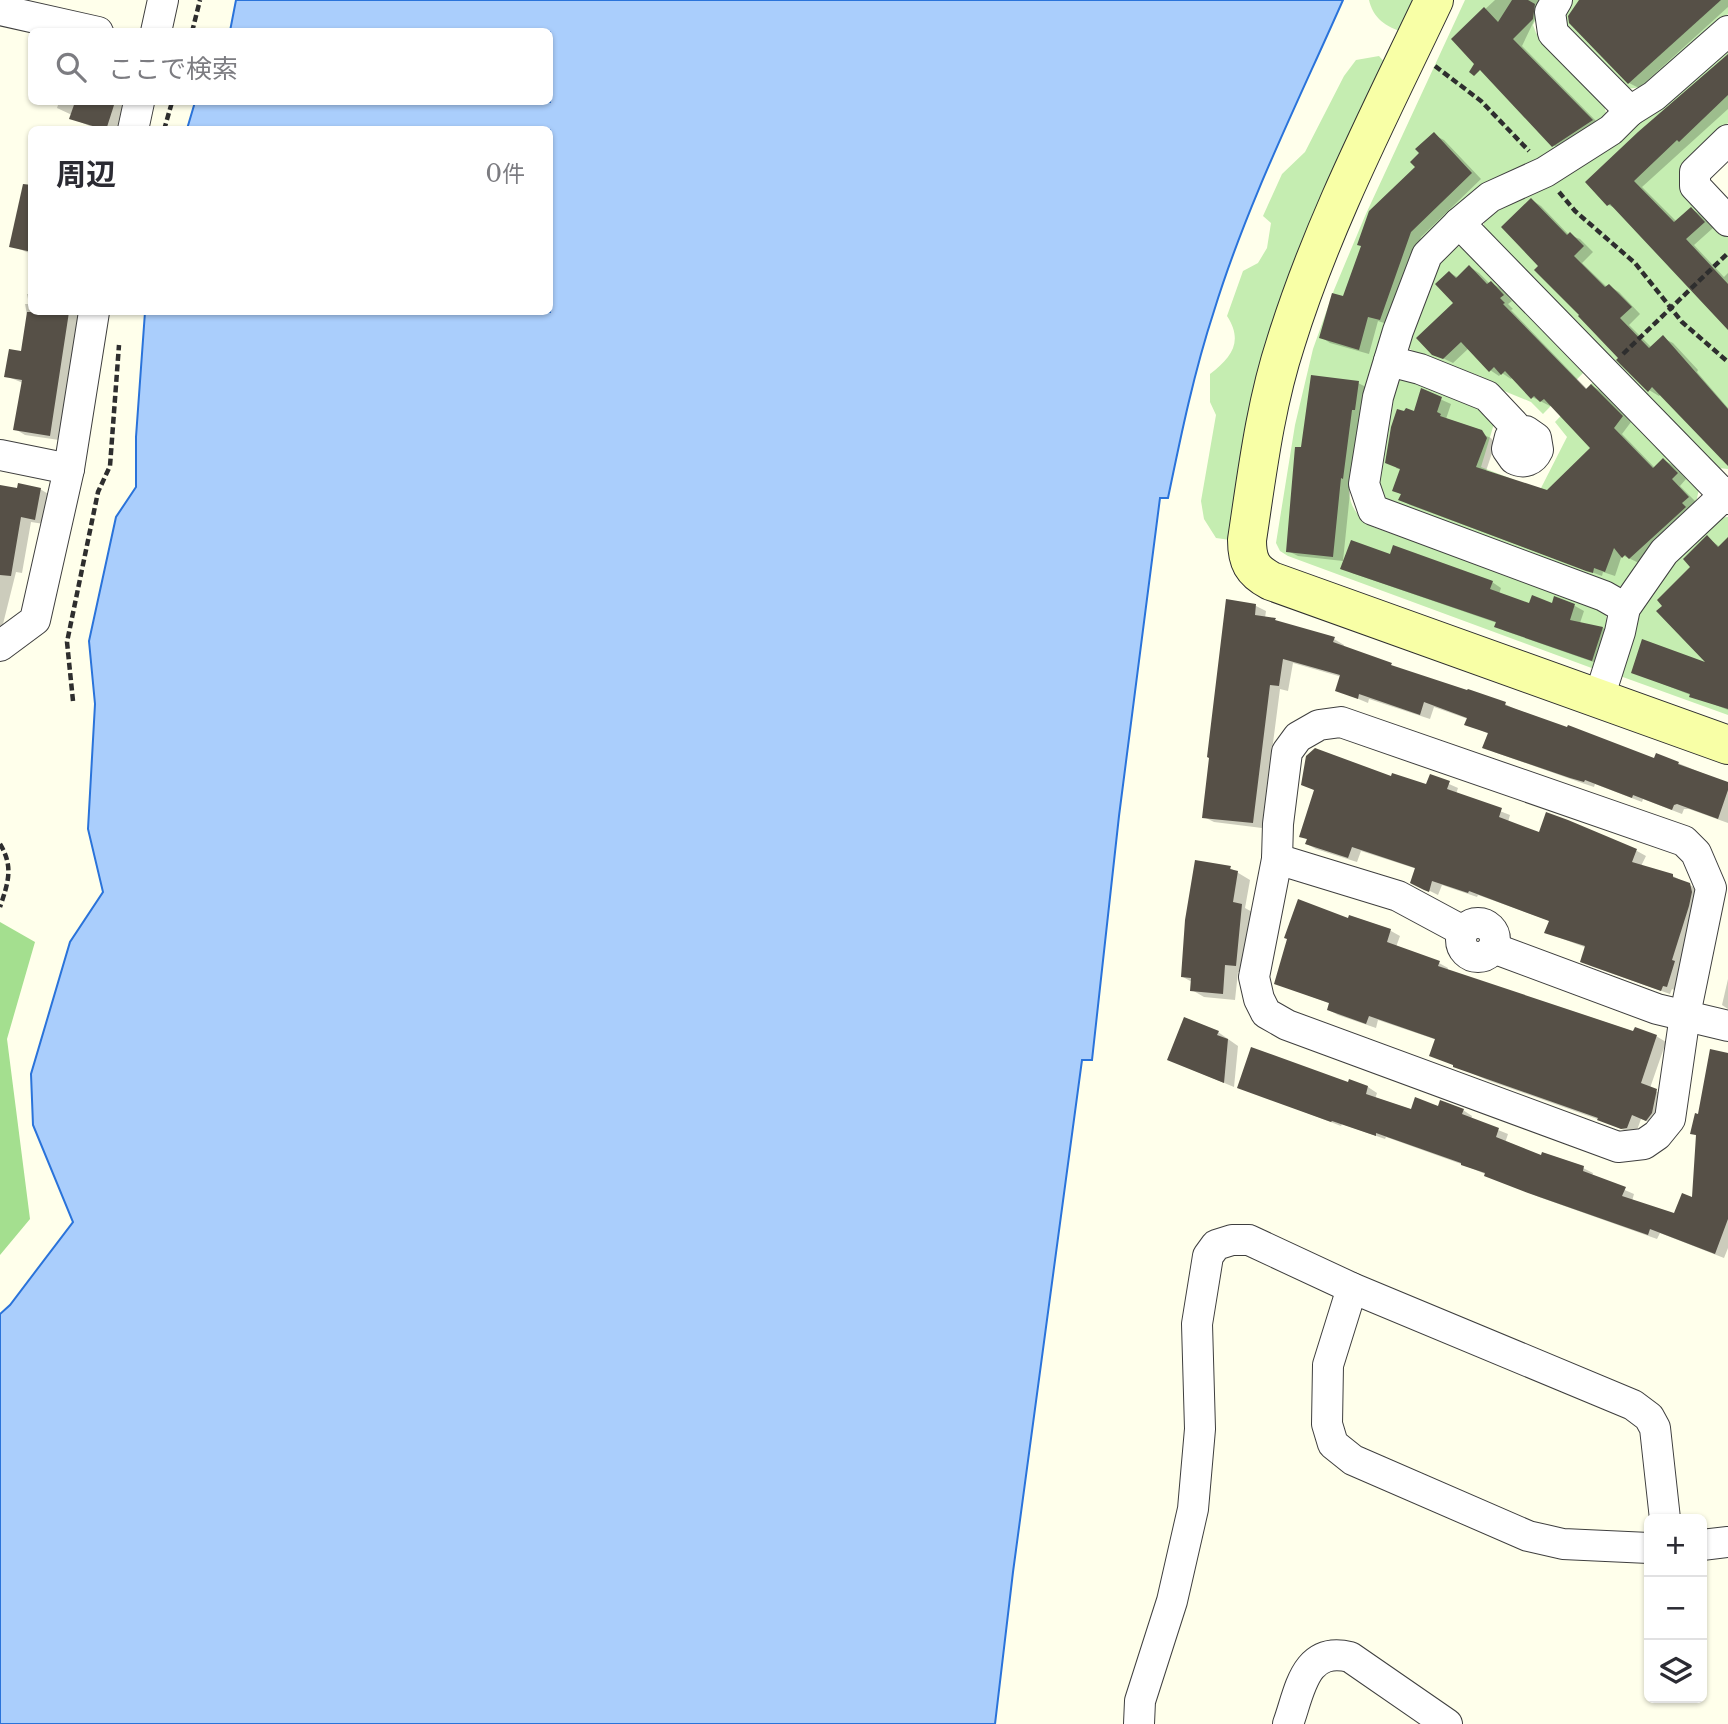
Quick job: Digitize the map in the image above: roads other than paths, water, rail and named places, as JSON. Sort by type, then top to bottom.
[{"type":"street","points":[[157,28],[163,0]]},
{"type":"street","points":[[1434,0],[1336,206],[1285,344],[1266,415],[1247,540],[1247,557],[1255,573],[1271,581],[1728,745]]},
{"type":"street","points":[[1558,0],[1550,12],[1553,33],[1630,111]]},
{"type":"street","points":[[0,10],[80,28]]},
{"type":"street","points":[[1625,608],[1604,596],[1373,510],[1364,484],[1378,397],[1427,255],[1490,197],[1545,172],[1583,150],[1611,130],[1630,111],[1654,96],[1728,32]]},
{"type":"street","points":[[134,126],[138,105]]},
{"type":"street","points":[[1728,141],[1695,172],[1695,186],[1728,222]]},
{"type":"street","points":[[1459,223],[1727,496],[1664,552],[1625,608],[1599,698]]},
{"type":"street","points":[[0,646],[35,620],[69,469],[94,315]]},
{"type":"street","points":[[1389,361],[1420,369],[1488,396],[1520,431]]},
{"type":"street","points":[[0,455],[69,469]]},
{"type":"street","points":[[1341,722],[1684,841],[1696,853],[1712,888],[1685,1015],[1670,1119],[1657,1135],[1644,1144],[1618,1147],[1287,1025],[1266,1013],[1259,999],[1254,977],[1277,859],[1278,824],[1287,752],[1298,737],[1319,724],[1341,722]]},
{"type":"street","points":[[1277,859],[1398,896],[1463,931],[1468,925],[1483,923],[1494,933],[1493,948],[1645,1004],[1728,1026]]},
{"type":"street","points":[[1139,1724],[1140,1701],[1172,1601],[1194,1509],[1200,1429],[1197,1324],[1208,1256],[1216,1244],[1249,1240],[1352,1288],[1633,1405],[1650,1417],[1655,1429],[1664,1514]]},
{"type":"street","points":[[1352,1288],[1328,1365],[1327,1424],[1333,1444],[1353,1460],[1528,1536],[1563,1544],[1644,1548]]},
{"type":"street","points":[[1707,1544],[1728,1542]]},
{"type":"street","points":[[1287,1724],[1312,1663],[1336,1654],[1350,1657],[1447,1724]]},
{"type":"water","points":[[236,0],[1343,0],[1274,154],[1227,271],[1194,380],[1168,498],[1160,498],[1119,816],[1092,1060],[1082,1060],[995,1724],[0,1724],[0,1314],[10,1305],[73,1222],[33,1125],[31,1074],[70,942],[103,892],[88,829],[95,704],[89,641],[116,517],[136,487],[136,437],[145,315],[553,315],[553,126],[188,126],[194,105],[553,105],[553,28],[231,28]]}]
